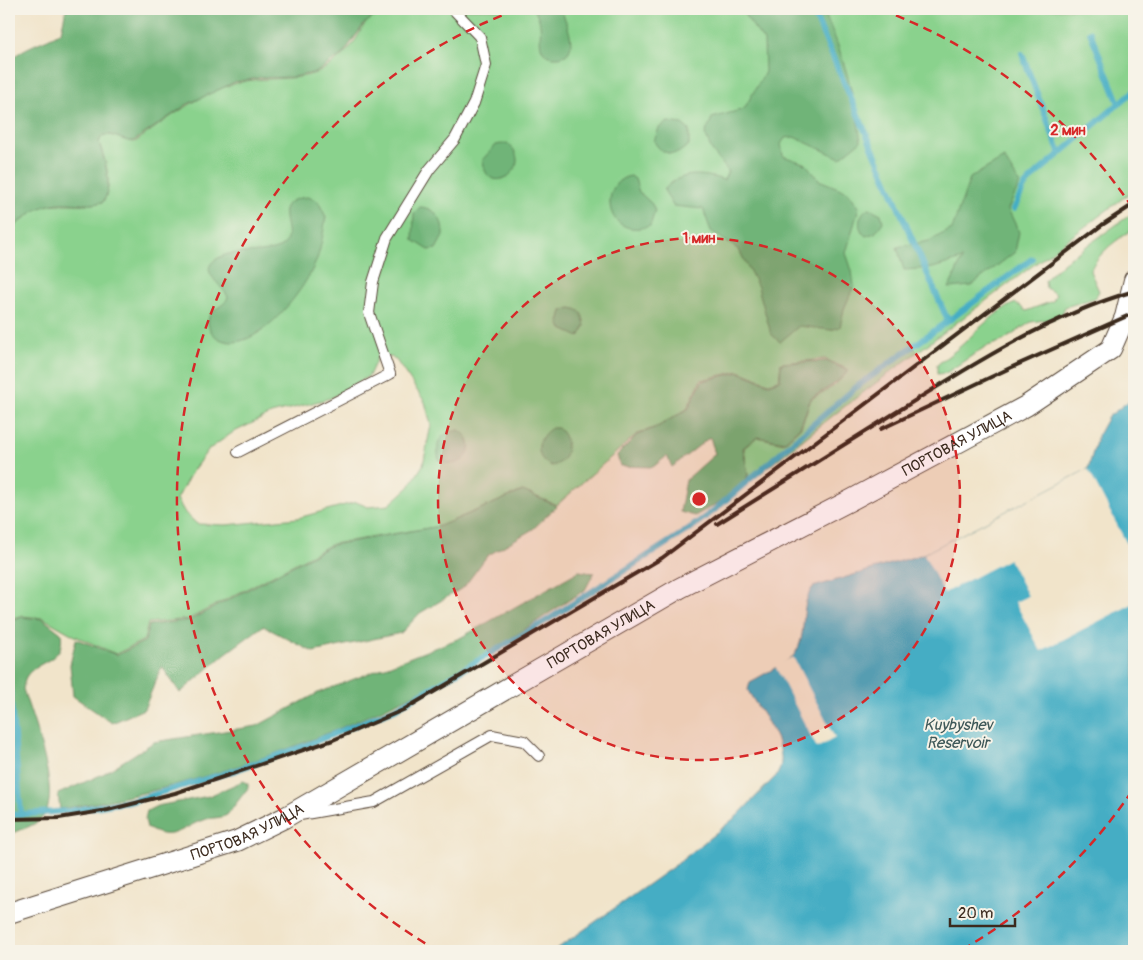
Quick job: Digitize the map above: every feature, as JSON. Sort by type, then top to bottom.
[{"type":"street","name":"ПОРТОВАЯ УЛИЦА","points":[[9,913],[237,841],[284,818],[680,588],[851,500],[1026,406],[1111,349],[1125,317],[1134,280]]},
{"type":"lane","points":[[238,452],[390,374],[369,313],[376,273],[388,238],[429,170],[456,140],[474,103],[486,64],[480,37],[453,9]]},
{"type":"lane","points":[[284,818],[374,802],[492,735],[524,741],[538,756]]},
{"type":"green space","points":[[66,9],[396,9],[372,18],[364,24],[343,54],[317,72],[294,77],[258,78],[235,82],[188,104],[134,141],[110,135],[102,136],[99,142],[108,180],[108,188],[103,202],[47,205],[27,216],[9,232],[9,62],[20,52],[61,32]]},
{"type":"green space","points":[[397,9],[1134,9],[1134,190],[844,407],[742,488],[748,476],[744,448],[757,437],[784,443],[801,427],[811,399],[834,386],[849,370],[825,359],[781,363],[779,380],[769,383],[739,371],[701,380],[687,409],[659,426],[637,434],[557,505],[522,491],[440,526],[332,544],[189,619],[148,623],[144,640],[116,654],[75,636],[43,618],[21,616],[9,619],[9,233],[29,213],[44,206],[103,202],[108,188],[108,180],[106,164],[99,142],[102,136],[110,135],[135,142],[183,108],[223,88],[247,81],[306,76],[321,71],[347,51],[369,20]],"holes":[[[391,357],[396,360],[425,402],[431,425],[423,465],[409,487],[389,505],[368,507],[356,502],[298,518],[226,525],[197,524],[185,513],[177,499],[191,473],[208,450],[232,433],[271,414],[331,398],[369,376],[377,358]]]},
{"type":"green space","points":[[533,9],[561,9],[569,30],[571,45],[565,55],[552,57],[544,52],[540,43],[539,21]]},
{"type":"green space","points":[[740,9],[828,9],[824,12],[847,75],[861,141],[840,158],[794,137],[785,138],[781,144],[783,156],[806,164],[819,180],[848,192],[859,207],[846,253],[852,271],[854,286],[844,309],[840,327],[831,330],[799,326],[780,342],[771,334],[758,287],[739,250],[711,231],[703,209],[673,206],[664,190],[677,179],[691,175],[724,180],[728,171],[712,151],[705,134],[712,118],[744,109],[765,72],[764,41]]},
{"type":"green space","points":[[668,122],[682,124],[689,130],[689,145],[678,153],[664,152],[654,141],[659,128]]},
{"type":"green space","points":[[507,143],[515,153],[517,162],[514,170],[507,176],[499,179],[492,178],[486,172],[483,159],[496,145]]},
{"type":"green space","points":[[1004,158],[1020,184],[1008,209],[1019,232],[1015,252],[971,286],[949,288],[962,259],[933,268],[904,270],[897,247],[929,241],[952,229],[970,178]]},
{"type":"green space","points":[[631,176],[635,179],[639,192],[652,204],[655,211],[650,226],[634,228],[622,225],[614,218],[610,208],[610,198],[614,188],[621,180]]},
{"type":"green space","points":[[308,197],[318,201],[326,217],[318,255],[300,290],[277,317],[251,337],[238,341],[219,339],[210,329],[209,317],[224,304],[228,297],[214,280],[209,269],[211,264],[228,254],[261,252],[279,248],[285,243],[287,236],[285,212],[287,205],[294,200]]},
{"type":"green space","points":[[420,207],[435,213],[442,225],[443,236],[436,249],[429,250],[413,240],[414,213]]},
{"type":"green space","points":[[869,208],[881,214],[883,222],[875,233],[866,236],[861,229],[860,221],[862,214]]},
{"type":"green space","points":[[1134,212],[1134,229],[1109,247],[1093,264],[1090,271],[1099,291],[1095,298],[1065,307],[1062,314],[1053,319],[1031,322],[1003,341],[985,347],[946,373],[937,374],[937,365],[961,346],[988,320],[1008,306],[1016,303],[1026,311],[1053,301],[1056,294],[1046,288],[1045,280],[1063,263]]},
{"type":"green space","points":[[570,308],[579,311],[584,319],[585,326],[579,337],[562,329],[559,322],[562,311]]},
{"type":"green space","points":[[826,361],[849,371],[833,385],[811,398],[800,427],[784,442],[757,437],[743,448],[748,475],[740,490],[695,516],[680,512],[686,480],[715,454],[710,437],[672,467],[667,456],[653,467],[620,466],[617,455],[637,435],[659,426],[688,409],[702,381],[739,372],[769,384],[780,380],[781,363]]},
{"type":"green space","points":[[552,428],[558,428],[562,433],[567,444],[567,450],[562,460],[552,466],[542,458],[539,448],[543,437]]},
{"type":"green space","points":[[459,430],[466,436],[469,443],[469,450],[466,456],[461,461],[455,463],[439,460],[438,447],[440,439],[447,434]]},
{"type":"green space","points":[[523,491],[557,506],[533,529],[487,556],[464,587],[420,613],[401,633],[313,652],[263,626],[225,654],[180,693],[162,666],[144,709],[112,723],[73,696],[70,665],[76,639],[117,655],[145,641],[149,625],[190,620],[332,545],[440,526]]},
{"type":"green space","points":[[579,571],[594,573],[585,590],[500,646],[448,677],[403,700],[308,741],[209,775],[159,789],[60,809],[58,794],[103,774],[154,742],[257,726],[318,693],[460,638]]},
{"type":"green space","points":[[21,617],[43,619],[61,633],[61,643],[59,650],[50,660],[31,671],[26,677],[23,689],[44,754],[48,774],[48,806],[43,817],[36,823],[9,834],[9,620]]},
{"type":"green space","points":[[243,781],[248,784],[248,788],[227,815],[203,820],[170,834],[163,834],[147,828],[145,819],[147,811],[157,806],[209,796]]},
{"type":"water","name":"Kuybyshev Reservoir","points":[[1134,397],[1134,951],[554,951],[677,864],[737,816],[777,775],[781,765],[778,744],[774,733],[748,690],[750,682],[794,655],[801,639],[808,595],[813,587],[924,554],[1088,469],[1098,435],[1108,417]]},
{"type":"pier","points":[[1088,469],[1129,548],[1127,550],[1134,564],[1134,603],[1041,651],[1015,602],[1028,596],[1009,559],[944,593],[924,554]]},
{"type":"pier","points":[[793,657],[835,738],[817,748],[775,666]]},
{"type":"waterway","points":[[9,815],[70,811],[132,801],[236,770],[307,745],[395,709],[549,619],[686,531],[712,512],[855,388],[948,321],[812,9]]},
{"type":"waterway","points":[[1090,32],[1119,104]]},
{"type":"waterway","points":[[1022,54],[1060,154]]},
{"type":"waterway","points":[[1014,209],[1024,187],[1036,174],[1134,91]]},
{"type":"waterway","points":[[948,321],[1032,259]]},
{"type":"waterway","points":[[9,682],[21,814]]},
{"type":"railway","points":[[9,819],[59,818],[108,810],[175,793],[333,740],[403,710],[662,558],[1102,225],[1134,204]]},
{"type":"railway","points":[[717,524],[983,359],[1072,314],[1134,291]]},
{"type":"railway","points":[[881,429],[1010,368],[1134,313]]}]
